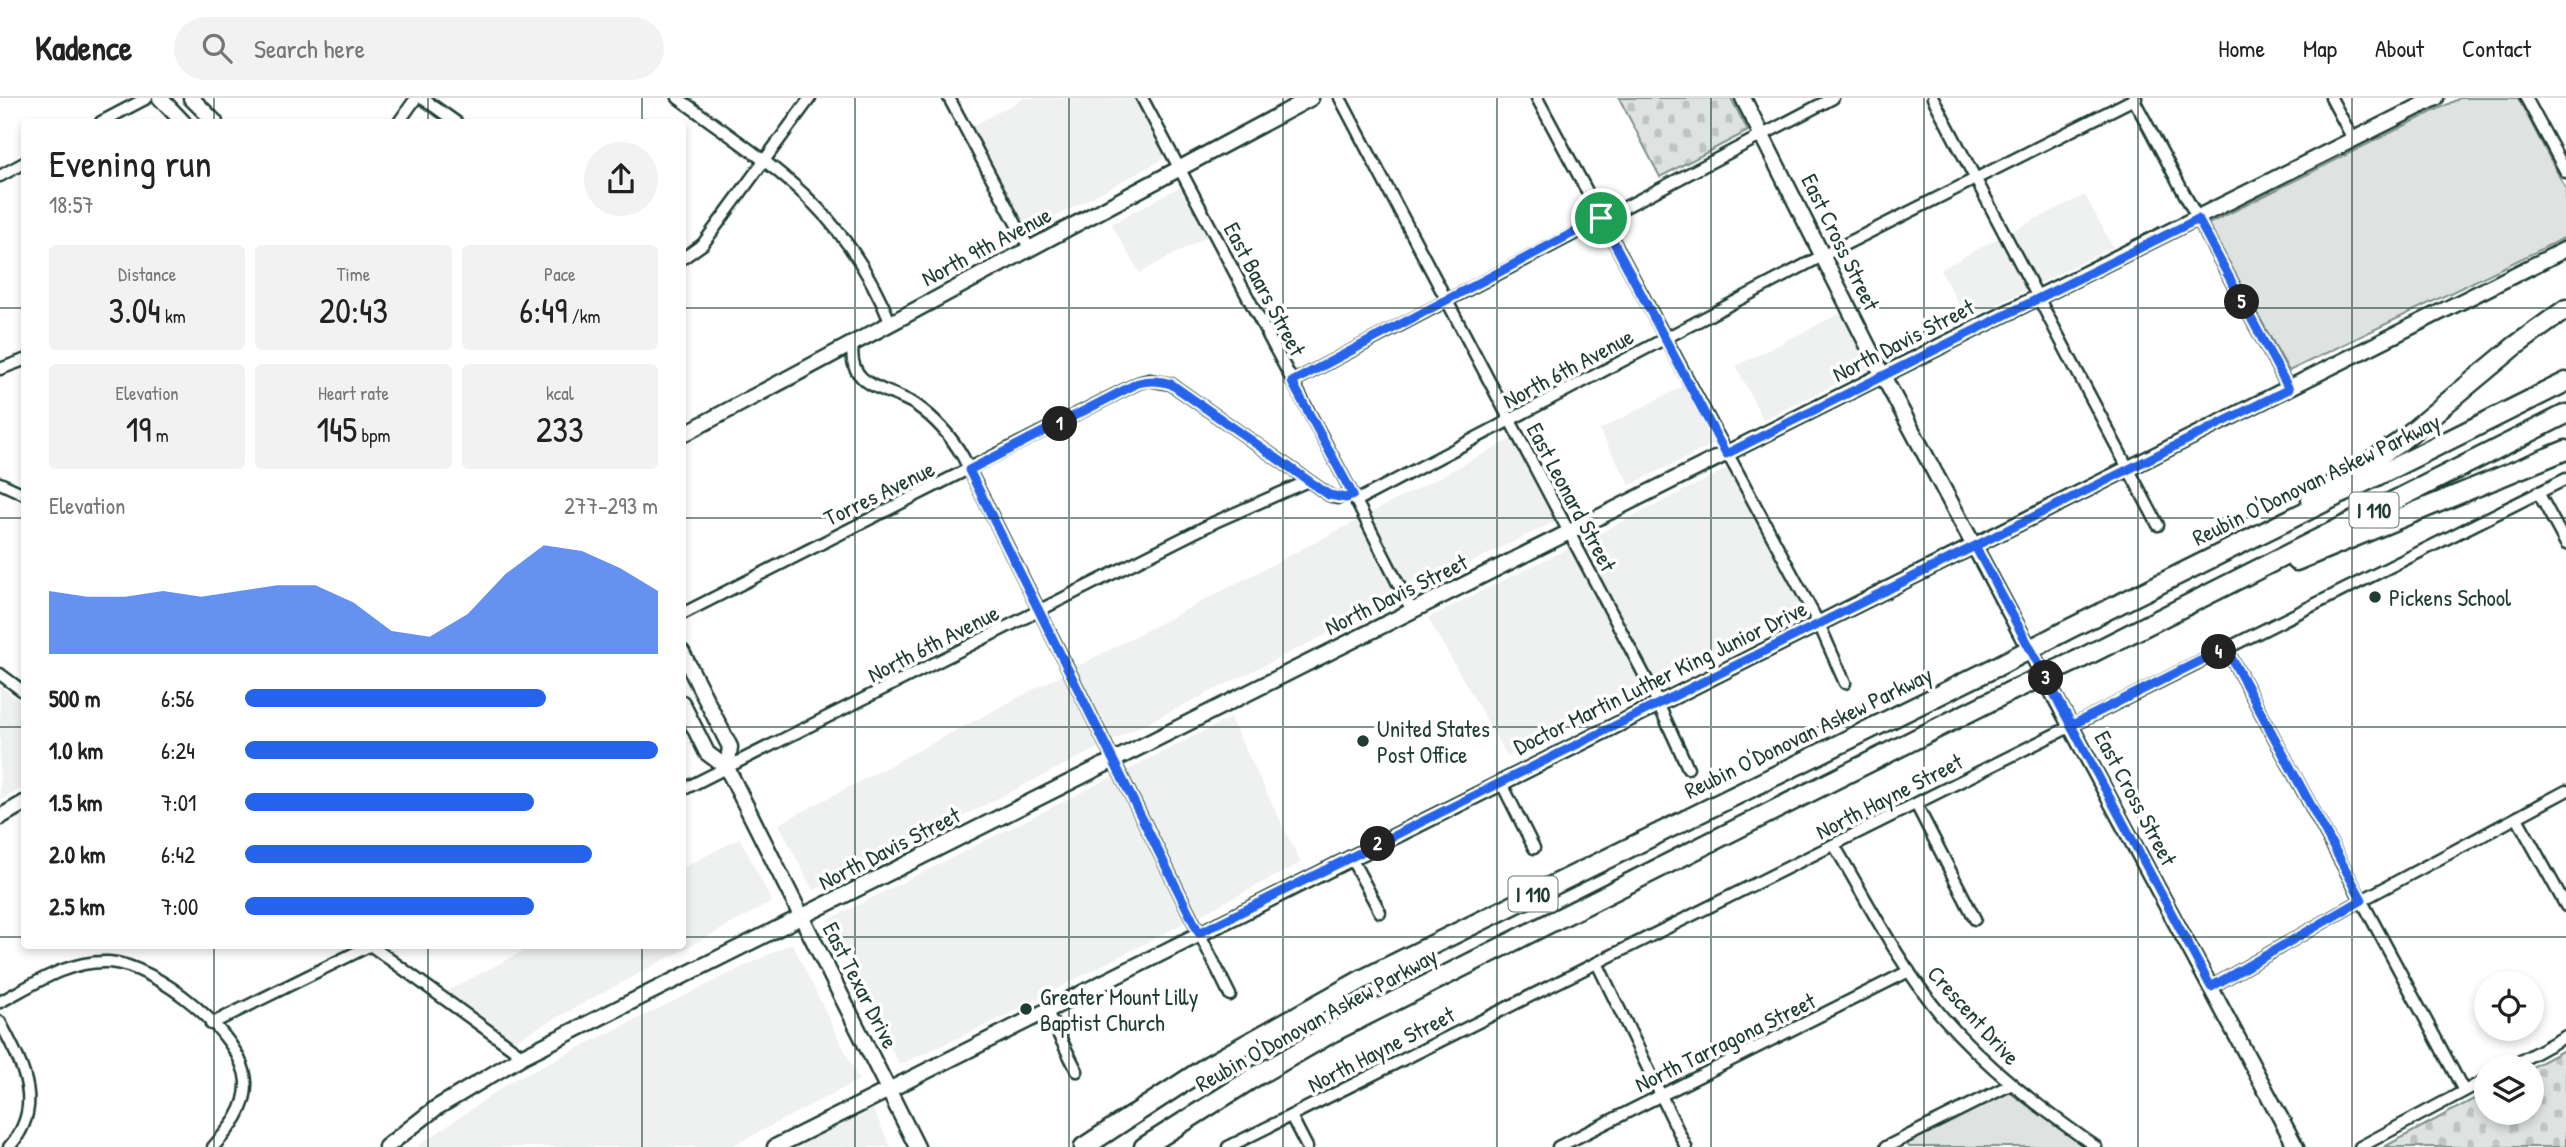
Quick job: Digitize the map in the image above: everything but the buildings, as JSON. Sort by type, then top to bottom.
[{"type":"highway","points":[[2291,519],[2312,497],[2397,443],[2515,346],[2566,309]]},
{"type":"highway","name":"Reubin O'Donovan Askew Parkway","points":[[1084,1147],[1211,1064],[1361,979],[2566,383]]},
{"type":"highway","name":"Reubin O'Donovan Askew Parkway","points":[[1144,1147],[1253,1078],[1333,1032],[2566,414]]},
{"type":"highway","points":[[2183,608],[2566,450]]},
{"type":"main road","points":[[160,98],[180,119]]},
{"type":"main road","points":[[191,98],[212,119]]},
{"type":"main road","name":"North 9th Avenue","points":[[686,433],[1311,98]]},
{"type":"main road","name":"East Cross Street","points":[[1743,98],[1883,376],[2296,1147]]},
{"type":"main road","name":"North Davis Street","points":[[386,1147],[436,1108],[523,1056],[2436,98]]},
{"type":"main road","name":"Doctor Martin Luther King Junior Drive","points":[[775,1147],[2566,249]]},
{"type":"main road","name":"East Texar Drive","points":[[686,660],[730,747],[727,768]]},
{"type":"main road","name":"East Texar Drive","points":[[686,711],[707,753],[727,768],[917,1147]]},
{"type":"main road","points":[[0,817],[21,805]]},
{"type":"street","points":[[107,119],[147,98]]},
{"type":"street","points":[[400,119],[416,98]]},
{"type":"street","points":[[422,98],[452,119]]},
{"type":"street","points":[[678,98],[764,159],[812,200],[849,244],[868,273],[891,324]]},
{"type":"street","points":[[686,256],[702,244],[810,98]]},
{"type":"street","points":[[949,98],[1029,248]]},
{"type":"street","name":"East Baars Street","points":[[1142,98],[1412,611]]},
{"type":"street","name":"East Leonard Street","points":[[1340,98],[1570,533],[1688,768]]},
{"type":"street","points":[[1537,98],[1819,624],[1845,683]]},
{"type":"street","points":[[1292,382],[1833,98]]},
{"type":"street","points":[[1933,98],[2158,525]]},
{"type":"street","points":[[2134,98],[2289,389]]},
{"type":"street","name":"North 6th Avenue","points":[[1354,498],[1510,421],[1822,256],[2134,98]]},
{"type":"street","points":[[2331,98],[2353,139]]},
{"type":"street","points":[[2526,98],[2566,172]]},
{"type":"street","points":[[0,176],[21,165]]},
{"type":"street","points":[[853,344],[852,361],[862,379],[913,403],[956,445],[1230,995]]},
{"type":"street","points":[[0,369],[21,361]]},
{"type":"street","name":"Torres Avenue","points":[[686,612],[1138,383],[1149,380],[1171,384],[1308,481]]},
{"type":"street","name":"North Hayne Street","points":[[1228,1147],[2566,479]]},
{"type":"street","points":[[1308,481],[1337,498],[1354,498]]},
{"type":"street","name":"North 6th Avenue","points":[[686,788],[1215,522],[1308,481]]},
{"type":"street","points":[[0,483],[21,493]]},
{"type":"street","points":[[2538,492],[2566,544]]},
{"type":"street","points":[[2226,648],[2464,1091]]},
{"type":"street","points":[[0,674],[21,690]]},
{"type":"street","points":[[1501,782],[1534,848]]},
{"type":"street","points":[[2211,987],[2362,900],[2566,791]]},
{"type":"street","points":[[1916,804],[1975,919]]},
{"type":"street","points":[[2517,818],[2566,906]]},
{"type":"street","name":"Crescent Drive","points":[[1834,845],[1909,971],[1942,1016],[2010,1085],[2096,1147]]},
{"type":"street","points":[[1351,858],[1380,912]]},
{"type":"street","points":[[211,1024],[363,949]]},
{"type":"street","points":[[376,949],[523,1056]]},
{"type":"street","points":[[0,1002],[60,971],[93,962],[111,962],[135,967],[157,977],[185,998],[211,1024],[241,1061],[246,1084],[241,1110],[213,1147]]},
{"type":"street","points":[[1597,963],[1686,1147]]},
{"type":"street","name":"North Tarragona Street","points":[[1559,1147],[1909,971]]},
{"type":"street","points":[[1046,1010],[1077,1071]]},
{"type":"street","points":[[0,1022],[23,1066],[29,1092],[26,1118],[9,1147]]},
{"type":"street","points":[[2532,1055],[2566,1036]]},
{"type":"street","points":[[1886,1147],[2010,1085]]},
{"type":"street","points":[[2360,1147],[2474,1086]]},
{"type":"street","points":[[1291,1116],[1307,1147]]},
{"type":"shaded area","points":[[1024,98],[1135,98],[1167,157],[1027,232],[971,127]]},
{"type":"shaded area","points":[[1182,186],[1208,236],[1140,273],[1111,224]]},
{"type":"shaded area","points":[[2085,195],[2113,247],[2039,283],[2011,231]]},
{"type":"shaded area","points":[[2000,237],[2028,289],[1967,319],[1940,270]]},
{"type":"shaded area","points":[[1843,312],[1871,367],[1763,420],[1736,366]]},
{"type":"shaded area","points":[[1683,386],[1714,444],[1630,485],[1599,430]]},
{"type":"shaded area","points":[[1512,439],[1556,521],[1409,593],[1369,514]]},
{"type":"shaded area","points":[[1727,469],[1803,610],[1656,683],[1582,542]]},
{"type":"shaded area","points":[[1358,520],[1398,599],[1111,741],[1074,668]]},
{"type":"shaded area","points":[[1571,547],[1644,688],[1507,756],[1428,618]]},
{"type":"shaded area","points":[[1063,674],[1100,747],[813,891],[779,824]]},
{"type":"shaded area","points":[[0,686],[21,702],[21,789],[0,800]]},
{"type":"shaded area","points":[[1230,718],[1301,863],[1198,916],[1125,771]]},
{"type":"shaded area","points":[[1114,776],[1186,922],[1001,1018],[899,1065],[828,920]]},
{"type":"shaded area","points":[[740,838],[772,902],[686,948],[686,866]]},
{"type":"shaded area","points":[[792,943],[859,1080],[730,1147],[417,1147],[513,1080]]},
{"type":"shaded area","points":[[527,949],[684,949],[513,1041],[445,992]]},
{"type":"shaded area","points":[[872,1107],[891,1147],[798,1147]]},
{"type":"green space","points":[[1619,98],[1731,98],[1748,131],[1660,177]]},
{"type":"green space","points":[[2460,98],[2518,98],[2566,189],[2566,237],[2289,371],[2208,224]]},
{"type":"green space","points":[[2566,1049],[2566,1147],[2384,1147],[2474,1099],[2474,1125],[2544,1125],[2544,1061]]},
{"type":"green space","points":[[2009,1092],[2085,1147],[1909,1147],[1907,1143]]},
{"type":"place","name":"Pickens School","points":[[2375,597]]},
{"type":"place","name":"United States Post Office","points":[[1363,741]]},
{"type":"place","name":"Greater Mount Lilly Baptist Church","points":[[1026,1009]]},
{"type":"route","points":[[1601,218],[1292,382],[1353,495],[1346,498],[1329,495],[1171,384],[1149,380],[1138,383],[969,470],[1199,933],[1975,546],[2072,725],[2211,987],[2362,900],[2226,648],[2072,725],[2023,636],[1975,546],[2289,389],[2198,219],[1726,454],[1601,218]]}]
